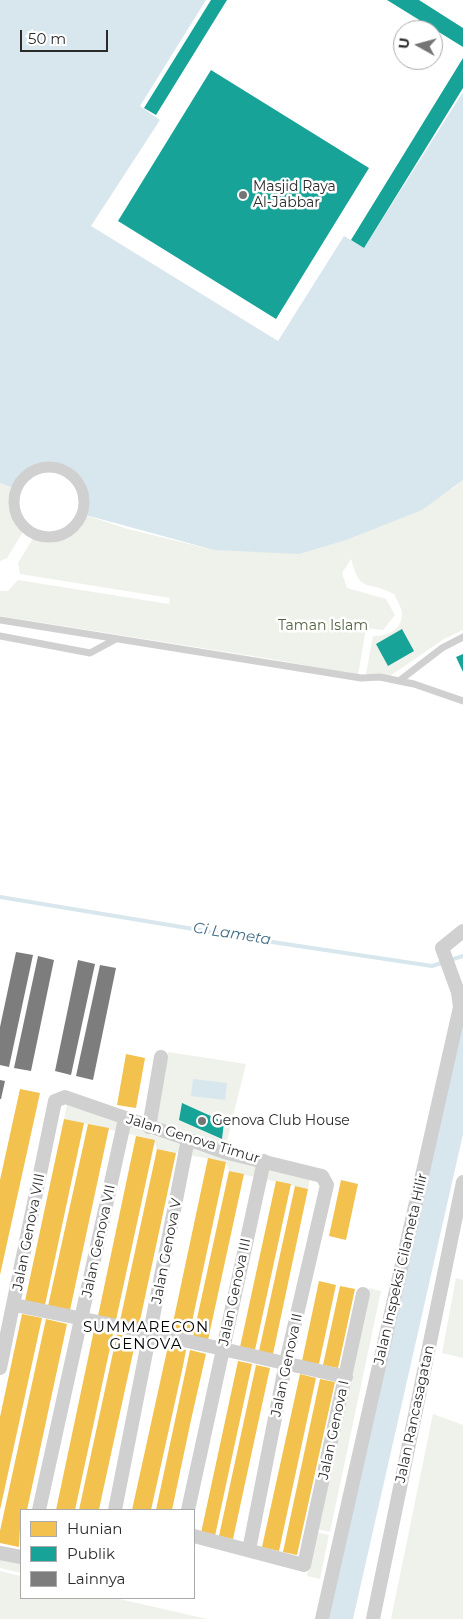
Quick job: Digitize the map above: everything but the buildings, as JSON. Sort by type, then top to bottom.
[{"type":"street","points":[[53,467],[67,472],[80,486],[84,496],[84,508],[80,520],[62,536],[51,538],[32,534],[23,527],[15,513],[14,501],[19,484],[30,472],[42,468],[53,467]]},
{"type":"street","name":"Jalan Inspeksi Cilameta Hilir","points":[[322,1619],[460,1007],[460,999],[442,950],[443,945],[463,931]]},
{"type":"street","points":[[148,1127],[161,1057]]},
{"type":"street","name":"Jalan Genova Timur","points":[[60,1098],[65,1097],[224,1152],[322,1176],[327,1180]]},
{"type":"street","name":"Jalan Genova VIII","points":[[0,1368],[55,1101],[60,1098]]},
{"type":"street","name":"Jalan Genova VII","points":[[39,1509],[83,1318],[125,1119]]},
{"type":"street","name":"Jalan Genova V","points":[[115,1509],[152,1333],[188,1139]]},
{"type":"street","name":"Jalan Genova III","points":[[188,1509],[264,1161]]},
{"type":"street","name":"Jalan Genova II","points":[[248,1550],[286,1362],[328,1185],[327,1180]]},
{"type":"street","name":"Jalan Rancasagatan","points":[[372,1619],[459,1215],[463,1182]]},
{"type":"street","name":"Jalan Genova I","points":[[248,1550],[304,1565],[363,1294]]},
{"type":"street","points":[[14,1305],[222,1348],[346,1377]]},
{"type":"street","points":[[195,1536],[248,1550]]},
{"type":"street","points":[[0,1553],[20,1557]]},
{"type":"lane","points":[[0,620],[361,678],[399,681],[414,684],[463,701]]},
{"type":"lane","points":[[0,636],[90,653],[116,639]]},
{"type":"lane","points":[[399,681],[442,648],[463,637]]},
{"type":"green space","name":"Taman Islam","points":[[463,480],[463,630],[444,639],[390,676],[366,674],[373,636],[383,635],[397,628],[401,619],[401,609],[394,594],[366,584],[358,578],[351,559],[342,573],[347,588],[386,599],[395,615],[383,630],[366,628],[358,675],[271,659],[0,616],[0,591],[8,591],[18,580],[169,604],[170,598],[20,574],[18,563],[35,535],[50,538],[63,535],[79,521],[82,514],[128,529],[214,550],[452,489]]},
{"type":"green space","points":[[0,483],[16,489],[16,510],[19,520],[25,529],[7,558],[0,561]]},
{"type":"green space","points":[[168,1052],[246,1064],[225,1149],[154,1123]]},
{"type":"green space","points":[[67,1105],[204,1153],[310,1178],[308,1189],[229,1171],[226,1162],[157,1149],[154,1140],[64,1119]]},
{"type":"green space","points":[[456,1278],[463,1280],[463,1358],[442,1353]]},
{"type":"green space","points":[[369,1288],[381,1291],[330,1532],[316,1529]]},
{"type":"green space","points":[[433,1414],[463,1425],[463,1619],[391,1619]]},
{"type":"green space","points":[[316,1532],[329,1535],[320,1579],[307,1576]]},
{"type":"green space","points":[[0,1558],[20,1563],[20,1573],[0,1568]]},
{"type":"green space","points":[[0,1571],[20,1576],[20,1599],[119,1599],[207,1619],[0,1619]]},
{"type":"shaded area","points":[[0,0],[206,0],[140,106],[160,120],[91,226],[278,341],[344,236],[364,248],[463,92],[463,480],[422,510],[346,540],[299,554],[214,550],[82,514],[84,499],[81,486],[73,476],[63,470],[51,468],[39,470],[27,477],[16,489],[0,483]]},
{"type":"shaded area","points":[[463,1014],[463,1134],[353,1619],[329,1619]]},
{"type":"shaded area","points":[[193,1079],[227,1083],[225,1100],[191,1096]]},
{"type":"waterway","name":"Ci Lameta","points":[[0,897],[272,942],[432,966],[463,956]]},
{"type":"place","name":"Masjid Raya Al-Jabbar","points":[[243,195]]},
{"type":"place","name":"Genova Club House","points":[[202,1121]]},
{"type":"district","name":"SUMMARECON GENOVA","points":[[146,1336]]}]
